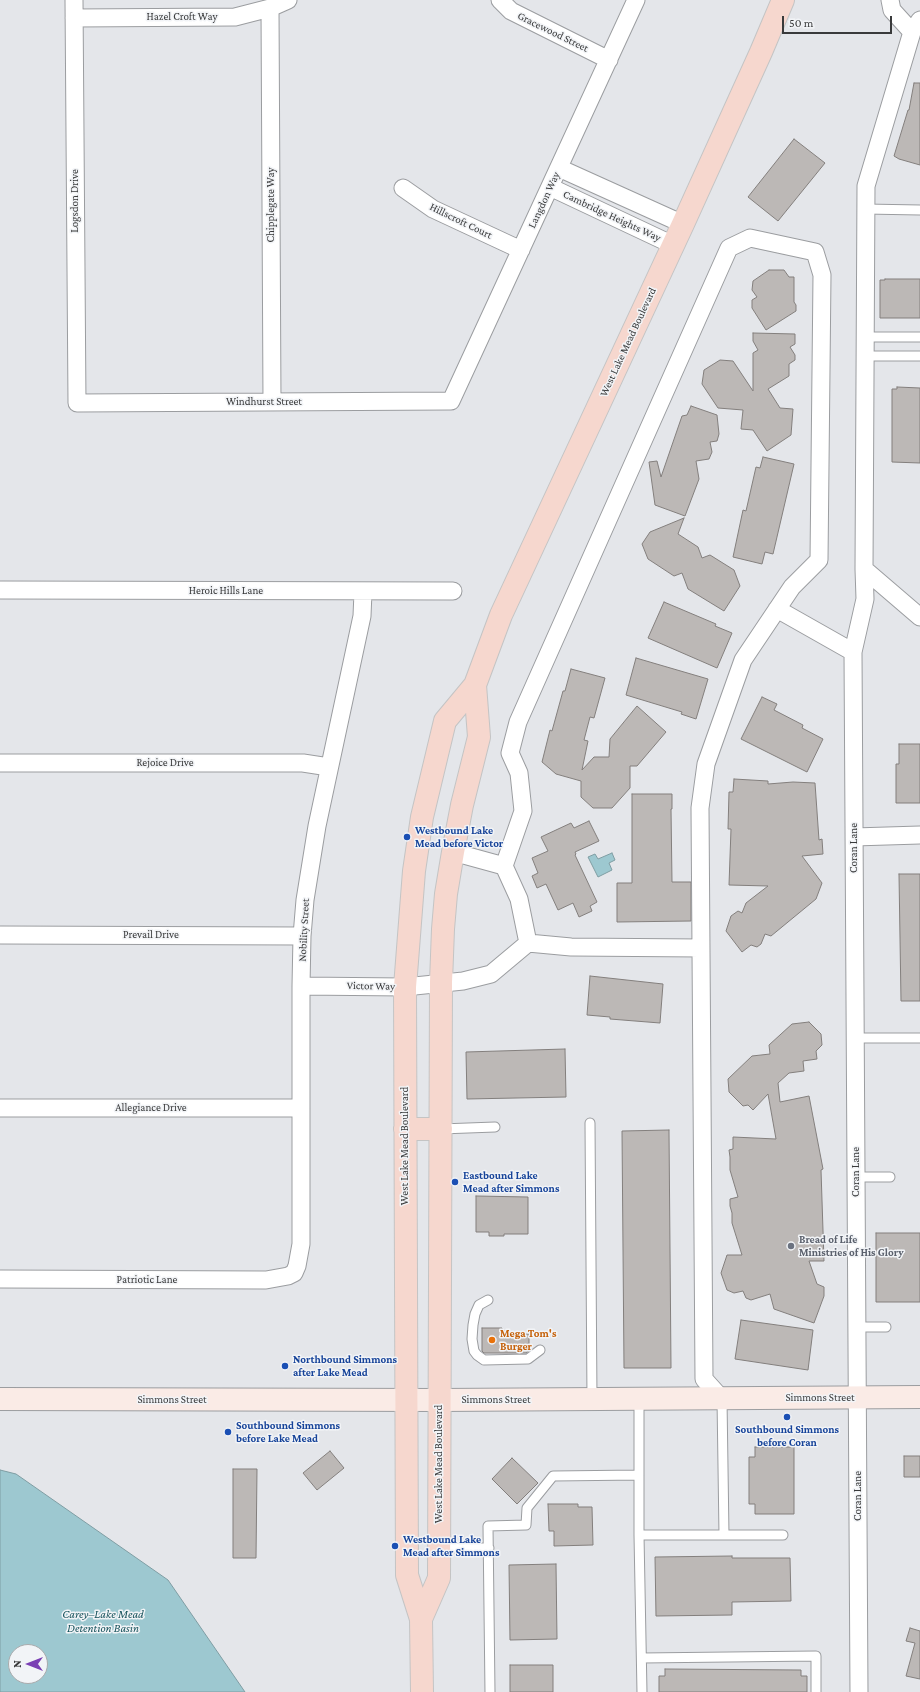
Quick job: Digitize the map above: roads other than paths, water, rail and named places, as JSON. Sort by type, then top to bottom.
[{"type":"main road","name":"West Lake Mead Boulevard","points":[[422,1692],[421,1619],[407,1575],[405,987],[414,871],[422,817],[445,721],[475,685],[501,615],[683,224],[758,59],[783,0]]},
{"type":"main road","name":"West Lake Mead Boulevard","points":[[421,1619],[439,1578],[441,982],[444,915],[453,852],[462,805],[479,737],[475,685]]},
{"type":"main road","points":[[405,1129],[441,1129]]},
{"type":"main road","name":"Simmons Street","points":[[0,1399],[592,1400],[920,1397]]},
{"type":"street","name":"Logsdon Drive","points":[[74,0],[76,403]]},
{"type":"street","name":"Hazel Croft Way","points":[[74,18],[234,17],[270,8],[288,0]]},
{"type":"street","name":"Gracewood Street","points":[[500,0],[511,11],[609,60]]},
{"type":"street","name":"Langdon Way","points":[[451,401],[636,0]]},
{"type":"street","points":[[890,0],[892,10],[916,26]]},
{"type":"street","name":"Chipplegate Way","points":[[270,8],[272,402]]},
{"type":"street","name":"Coran Lane","points":[[859,1692],[853,652],[865,598],[866,186],[916,26]]},
{"type":"street","name":"Cambridge Heights Way","points":[[559,168],[683,224]]},
{"type":"street","name":"Cambridge Heights Way","points":[[550,187],[673,245]]},
{"type":"street","name":"Hillscroft Court","points":[[403,188],[433,209],[521,250]]},
{"type":"street","points":[[701,948],[571,947],[528,943],[519,899],[504,866],[523,811],[519,773],[510,753],[518,722],[729,248],[750,238],[814,252],[822,275],[819,560],[792,587],[744,660],[706,764],[700,808],[701,948],[704,1375],[704,1379],[722,1399]]},
{"type":"street","name":"Windhurst Street","points":[[76,403],[451,401]]},
{"type":"street","points":[[864,569],[920,617]]},
{"type":"street","name":"Heroic Hills Lane","points":[[0,590],[453,591]]},
{"type":"street","name":"Nobility Street","points":[[294,1273],[300,1259],[301,1244],[301,986],[302,936],[305,900],[311,856],[362,616],[363,592]]},
{"type":"street","points":[[777,609],[853,652]]},
{"type":"street","name":"Rejoice Drive","points":[[0,763],[303,763],[329,767]]},
{"type":"street","points":[[854,837],[920,835]]},
{"type":"street","points":[[453,852],[504,866]]},
{"type":"street","name":"Prevail Drive","points":[[0,935],[302,936]]},
{"type":"street","name":"Victor Way","points":[[301,986],[405,987],[441,982],[463,981],[491,974],[528,943]]},
{"type":"street","name":"Allegiance Drive","points":[[0,1108],[301,1108]]},
{"type":"street","name":"Patriotic Lane","points":[[0,1279],[266,1280],[282,1278],[294,1273]]},
{"type":"lane","points":[[866,210],[920,210]]},
{"type":"lane","points":[[865,337],[920,337]]},
{"type":"lane","points":[[865,356],[920,356]]},
{"type":"lane","points":[[856,1038],[920,1038]]},
{"type":"lane","points":[[590,1123],[592,1400]]},
{"type":"lane","points":[[441,1129],[495,1127]]},
{"type":"lane","points":[[856,1177],[890,1177]]},
{"type":"lane","points":[[488,1300],[479,1305],[475,1314],[472,1340],[474,1351],[477,1355],[484,1360],[528,1359],[540,1350]]},
{"type":"lane","points":[[856,1327],[886,1327]]},
{"type":"lane","points":[[639,1399],[639,1535],[642,1692]]},
{"type":"lane","points":[[722,1399],[724,1535]]},
{"type":"lane","points":[[490,1692],[488,1526],[526,1525],[527,1508],[553,1476],[639,1475]]},
{"type":"lane","points":[[639,1535],[783,1535]]},
{"type":"lane","points":[[439,1548],[489,1548]]},
{"type":"lane","points":[[642,1658],[816,1656],[816,1692]]},
{"type":"water","points":[[612,853],[615,860],[609,863],[612,870],[598,877],[588,857],[595,854],[598,859]]},
{"type":"water","name":"Carey–Lake Mead Detention Basin","points":[[0,1470],[16,1474],[168,1580],[245,1692],[0,1692]]},
{"type":"place","name":"Westbound Lake Mead before Victor","points":[[407,837]]},
{"type":"place","name":"Eastbound Lake Mead after Simmons","points":[[455,1182]]},
{"type":"place","name":"Bread of Life Ministries of His Glory","points":[[791,1246]]},
{"type":"place","name":"Mega Tom's Burger","points":[[492,1340]]},
{"type":"place","name":"Northbound Simmons after Lake Mead","points":[[285,1366]]},
{"type":"place","name":"Southbound Simmons before Coran","points":[[787,1417]]},
{"type":"place","name":"Southbound Simmons before Lake Mead","points":[[228,1432]]},
{"type":"place","name":"Westbound Lake Mead after Simmons","points":[[395,1546]]}]
